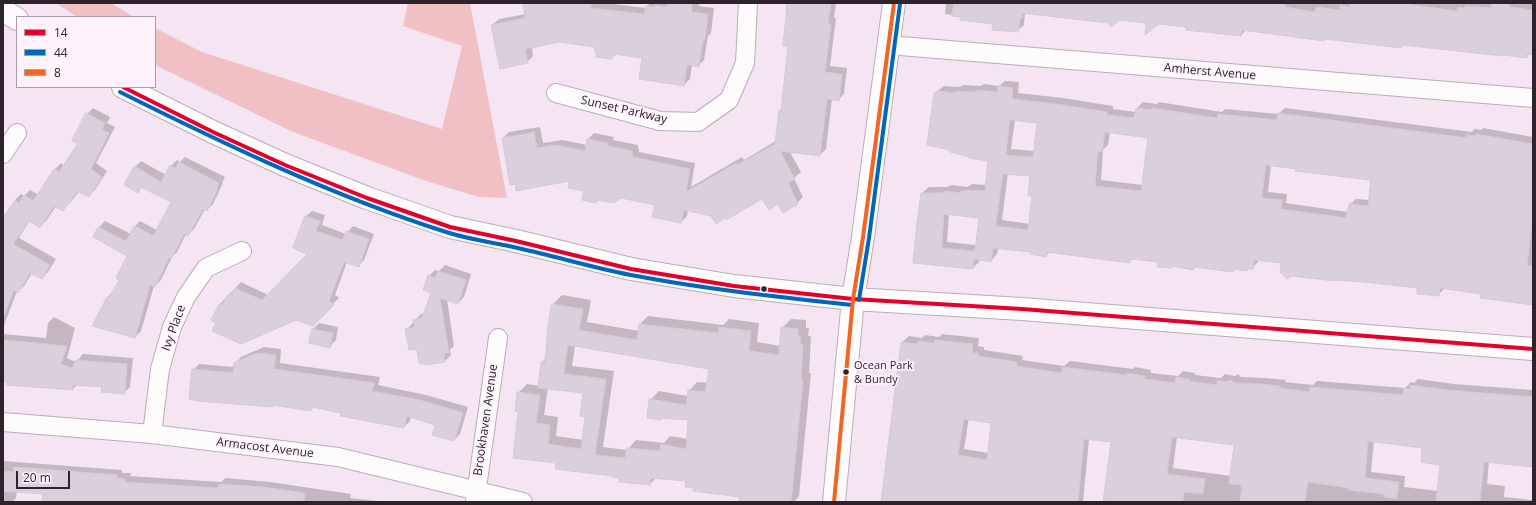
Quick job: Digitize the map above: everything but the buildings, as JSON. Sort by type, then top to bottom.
[{"type":"main road","points":[[834,502],[853,299],[863,237],[894,3]]},
{"type":"main road","points":[[3,10],[16,18]]},
{"type":"main road","points":[[125,88],[213,132],[285,165],[367,198],[450,227],[516,241],[631,269],[734,286],[853,299],[1022,309],[1533,349]]},
{"type":"street","name":"Sunset Parkway","points":[[556,93],[660,121],[698,122],[729,100],[745,63],[748,3]]},
{"type":"street","name":"Amherst Avenue","points":[[888,45],[1533,98]]},
{"type":"street","points":[[3,154],[17,133]]},
{"type":"street","name":"Ivy Place","points":[[152,434],[160,369],[172,327],[186,297],[206,268],[242,251]]},
{"type":"street","name":"Brookhaven Avenue","points":[[476,497],[498,338]]},
{"type":"street","name":"Armacost Avenue","points":[[3,422],[152,434],[338,457],[476,497],[523,502]]},
{"type":"shaded area","points":[[56,3],[111,3],[132,16],[76,16]]},
{"type":"shaded area","points":[[408,3],[470,3],[507,198],[479,197],[426,181],[293,132],[156,65],[156,29],[202,52],[442,129],[462,46],[403,26]]},
{"type":"transit line","name":"8","points":[[834,502],[853,299],[863,237],[894,3]]},
{"type":"transit line","name":"44","points":[[859,300],[869,238],[900,4]]},
{"type":"transit line","name":"14","points":[[125,88],[213,132],[285,165],[367,198],[450,227],[516,241],[631,269],[734,286],[853,299],[1022,309],[1533,349]]},
{"type":"transit line","name":"44","points":[[120,92],[240,150],[321,186],[404,218],[455,235],[658,280],[741,292],[852,305]]},
{"type":"place","name":"Ocean Park & Bundy","points":[[846,372]]}]
